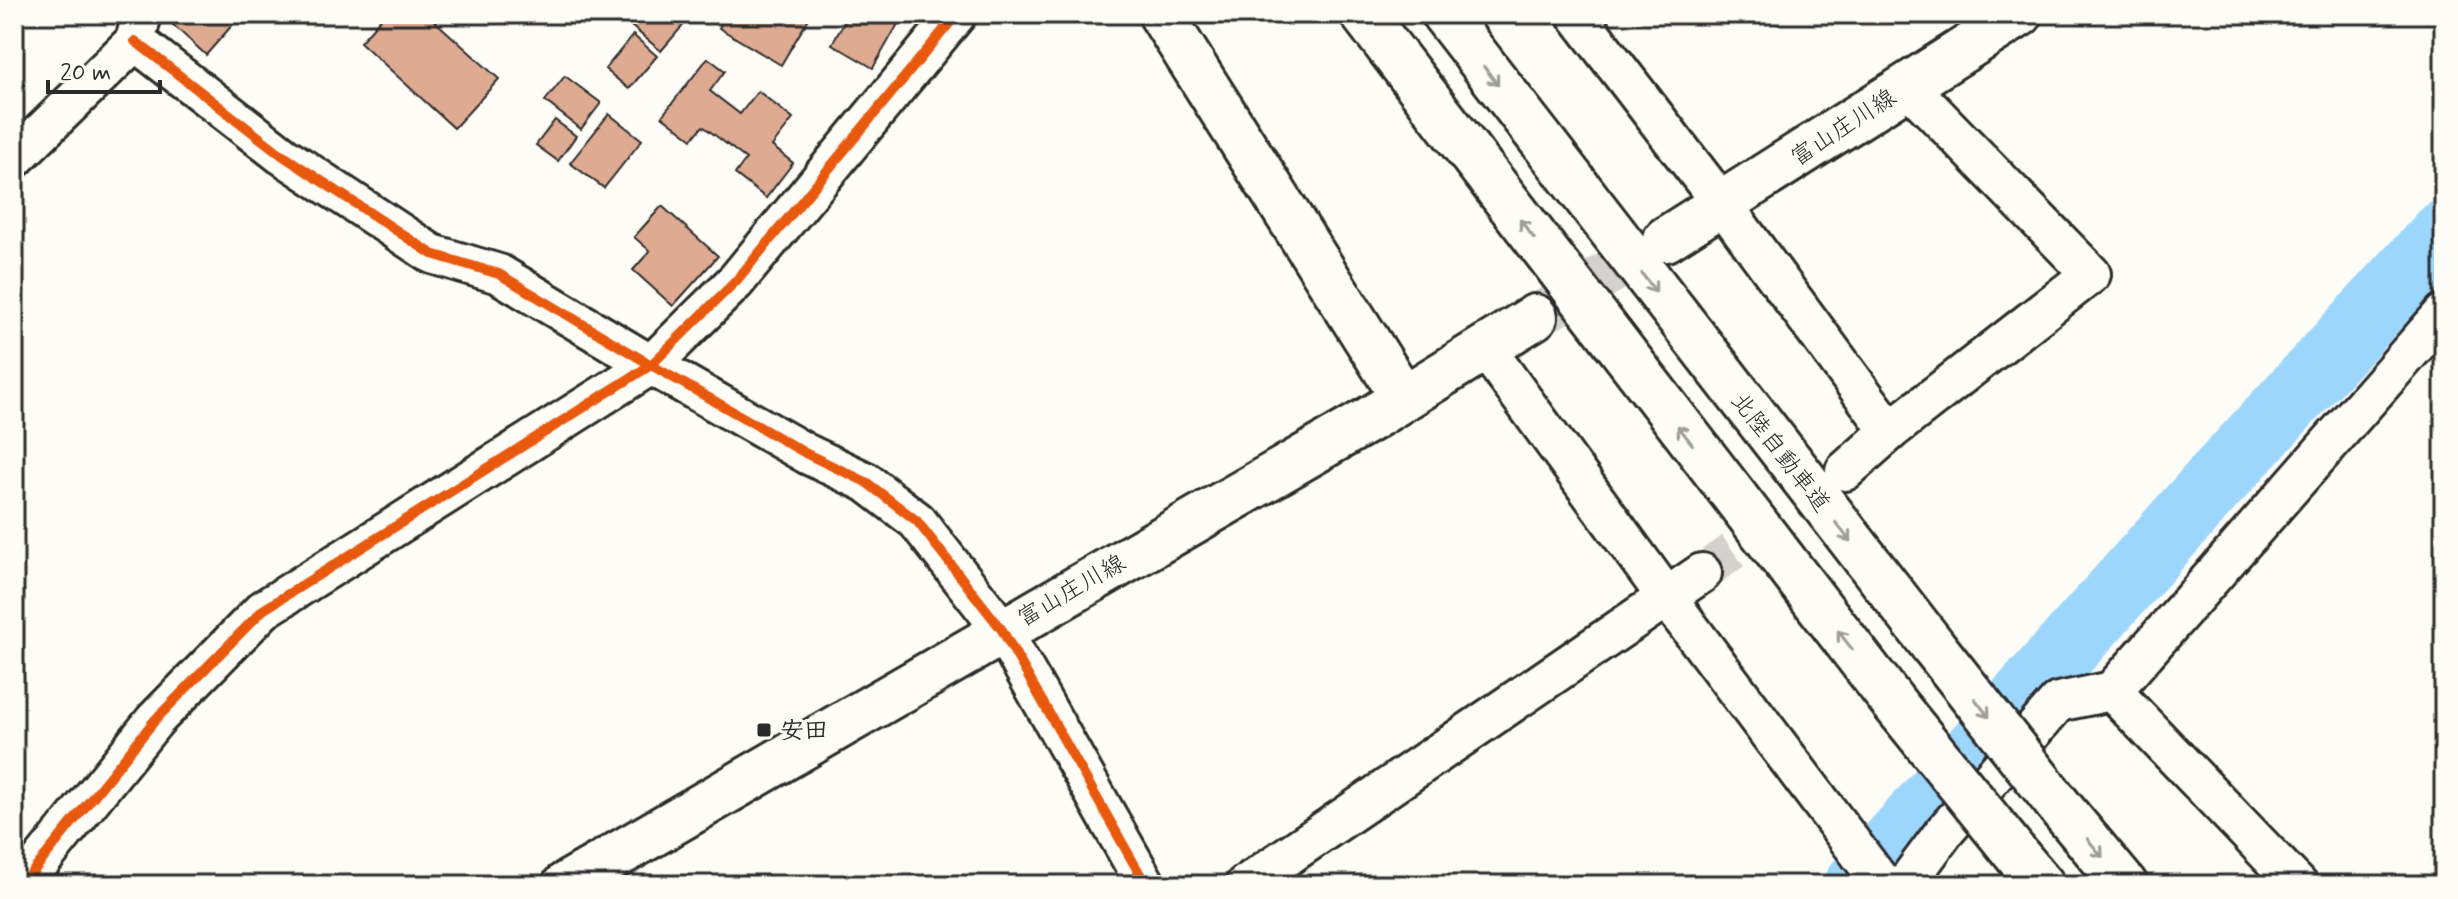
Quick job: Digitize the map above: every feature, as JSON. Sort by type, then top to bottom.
[{"type":"main road","points":[[1161,14],[1403,397]]},
{"type":"main road","points":[[1363,14],[1893,702],[2031,872]]},
{"type":"main road","name":"北陸自動車道","points":[[1444,14],[1664,303],[2064,812],[2125,885]]},
{"type":"main road","name":"富山庄川線","points":[[1666,239],[2020,14]]},
{"type":"main road","name":"富山庄川線","points":[[565,885],[1486,349],[1535,317]]},
{"type":"street","points":[[22,885],[155,720],[263,610],[651,365],[736,281],[957,14]]},
{"type":"street","points":[[1576,14],[1890,431]]},
{"type":"street","points":[[14,159],[139,28],[282,155],[432,254],[499,274],[807,454],[866,482],[917,521],[1002,630],[1146,885]]},
{"type":"street","points":[[1845,471],[1890,431],[2091,274],[1908,86]]},
{"type":"street","points":[[1905,885],[1944,832],[2058,702],[2112,691],[2444,313]]},
{"type":"street","points":[[1486,349],[1665,595],[1883,885]]},
{"type":"street","points":[[1245,885],[1665,595],[1702,573]]},
{"type":"street","points":[[2112,691],[2298,885]]},
{"type":"building","points":[[179,14],[242,14],[206,55],[171,23]]},
{"type":"building","points":[[385,14],[427,14],[499,79],[454,128],[360,42]]},
{"type":"building","points":[[639,14],[676,14],[686,22],[661,51],[630,25]]},
{"type":"building","points":[[727,14],[802,14],[809,18],[781,65],[719,28]]},
{"type":"building","points":[[849,14],[902,17],[873,68],[832,44]]},
{"type":"building","points":[[633,35],[657,56],[629,89],[605,69]]},
{"type":"building","points":[[708,58],[725,71],[710,91],[740,114],[758,91],[793,119],[772,146],[793,163],[766,198],[735,174],[746,159],[703,126],[692,139],[662,116]]},
{"type":"building","points":[[565,76],[601,103],[581,129],[545,101]]},
{"type":"building","points":[[609,114],[642,140],[604,188],[570,163]]},
{"type":"building","points":[[555,120],[576,136],[558,161],[536,145]]},
{"type":"building","points":[[662,206],[718,256],[673,306],[633,270],[650,251],[634,237]]},
{"type":"waterway","points":[[1857,885],[2214,483],[2444,233]]},
{"type":"tunnel","points":[[1535,317],[1666,239]]},
{"type":"tunnel","points":[[1702,573],[1839,475]]},
{"type":"cycle path","points":[[22,885],[155,720],[263,610],[651,365],[736,281],[957,14]]},
{"type":"cycle path","points":[[135,41],[282,155],[432,254],[499,274],[807,454],[866,482],[917,521],[1002,630],[1146,885]]},
{"type":"place","name":"安田","points":[[764,730]]}]
